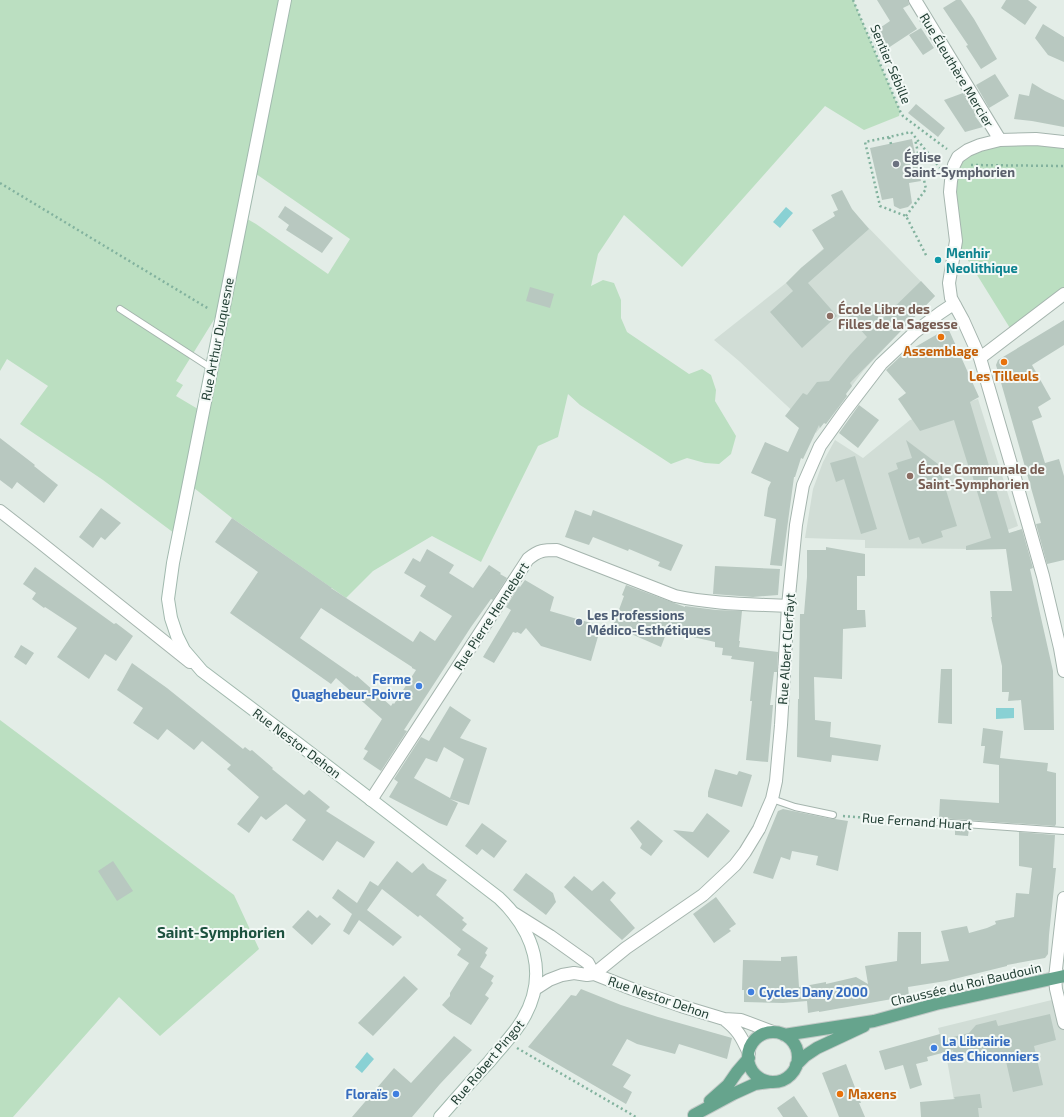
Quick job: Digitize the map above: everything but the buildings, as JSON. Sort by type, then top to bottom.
[{"type":"main road","name":"Chaussée du Roi Baudouin","points":[[778,1034],[874,1021],[936,1004],[1060,977]]},
{"type":"main road","name":"Chaussée du Roi Baudouin","points":[[796,1065],[805,1056],[817,1048],[874,1021]]},
{"type":"main road","points":[[765,1034],[778,1034],[790,1039],[798,1056],[796,1065],[788,1077],[779,1081],[755,1084],[733,1094],[693,1116],[728,1085],[749,1055],[752,1045],[757,1038],[765,1034]]},
{"type":"main road","points":[[749,1055],[751,1067],[756,1075],[765,1080],[774,1082]]},
{"type":"street","name":"Rue Arthur Duquesne","points":[[202,671],[184,650],[177,636],[171,618],[168,599],[172,563],[285,0]]},
{"type":"street","name":"Rue Éleuthère Mercier","points":[[915,0],[1000,140]]},
{"type":"street","points":[[1064,142],[1036,139],[1000,140],[980,145],[968,150],[958,157],[954,165],[950,192],[956,241],[949,282],[951,298],[963,320],[980,358],[1043,576],[1064,671]]},
{"type":"street","points":[[980,358],[1064,294]]},
{"type":"street","name":"Rue Albert Clerfayt","points":[[594,974],[626,948],[703,895],[735,865],[745,852],[758,829],[772,799],[776,781],[788,606],[796,525],[803,485],[820,446],[845,410],[881,364],[915,332],[940,313],[955,305]]},
{"type":"street","name":"Rue Nestor Dehon","points":[[0,511],[202,671],[499,898],[514,914],[550,936],[588,963],[594,974]]},
{"type":"street","name":"Rue Pierre Hennebert","points":[[371,800],[528,559],[536,552],[557,550],[675,596],[692,600],[788,606]]},
{"type":"street","points":[[1064,898],[1060,977],[1056,990],[1064,1023]]},
{"type":"street","name":"Rue Robert Pingot","points":[[440,1117],[506,1042],[519,1026],[529,1008],[535,989],[536,968],[533,948],[522,925],[514,914]]},
{"type":"street","name":"Rue Nestor Dehon","points":[[535,989],[549,980],[562,975],[574,973],[587,975],[594,974],[681,1006],[724,1019],[741,1020],[778,1034]]},
{"type":"street","name":"Rue Nestor Dehon","points":[[724,1019],[735,1028],[741,1036],[749,1055]]},
{"type":"lane","points":[[120,309],[211,368]]},
{"type":"lane","points":[[772,799],[795,807],[833,815]]},
{"type":"lane","name":"Rue Fernand Huart","points":[[936,822],[1064,831]]},
{"type":"path","name":"Sentier Sébille","points":[[852,0],[903,116],[958,157]]},
{"type":"path","points":[[889,137],[865,142],[880,206],[906,216],[927,257]]},
{"type":"path","points":[[906,216],[926,189],[915,137]]},
{"type":"path","points":[[0,184],[222,316]]},
{"type":"path","name":"Rue Fernand Huart","points":[[833,815],[936,822]]},
{"type":"path","points":[[506,1042],[636,1117]]},
{"type":"shaded area","name":"École Libre des Filles de la Sagesse","points":[[859,218],[935,296],[863,371],[816,433],[739,361],[714,340],[786,283],[801,268]]},
{"type":"shaded area","name":"École Communale de Saint-Symphorien","points":[[978,399],[1018,526],[994,535],[994,539],[977,549],[865,548],[865,540],[805,538],[813,489],[823,462],[835,440],[863,458],[910,420]]},
{"type":"shaded area","points":[[1064,997],[1064,1117],[956,1117],[947,1060],[938,1028]]},
{"type":"green space","points":[[0,0],[853,0],[900,111],[899,116],[864,130],[825,106],[682,267],[624,215],[598,254],[591,286],[603,280],[614,283],[621,300],[621,318],[627,332],[689,374],[702,369],[711,375],[716,390],[715,401],[736,436],[731,454],[719,464],[705,463],[687,458],[671,464],[580,405],[568,394],[558,437],[538,446],[481,562],[432,536],[373,571],[346,598],[232,518],[189,484],[178,536],[103,480],[20,424],[48,386],[7,359],[0,371]],"holes":[[[252,171],[350,239],[328,274],[242,216]],[[221,316],[203,412],[176,396],[183,385],[176,381],[215,318]]]},
{"type":"green space","points":[[1064,142],[1064,294],[1013,333],[956,241],[954,165],[980,145]]},
{"type":"green space","points":[[0,720],[234,895],[259,949],[160,1036],[119,997],[13,1117],[0,1117]]},
{"type":"water","points":[[786,207],[793,213],[780,228],[773,222]]},
{"type":"water","points":[[996,708],[1014,708],[1014,718],[996,719]]},
{"type":"water","points":[[367,1052],[374,1059],[362,1073],[355,1067]]},
{"type":"place","name":"Église Saint-Symphorien","points":[[896,164]]},
{"type":"place","name":"Menhir Neolithique","points":[[938,260]]},
{"type":"place","name":"École Libre des Filles de la Sagesse","points":[[830,316]]},
{"type":"place","name":"Assemblage","points":[[941,337]]},
{"type":"place","name":"Les Tilleuls","points":[[1004,362]]},
{"type":"place","name":"École Communale de Saint-Symphorien","points":[[910,476]]},
{"type":"place","name":"Les Professions Médico-Esthétiques","points":[[579,622]]},
{"type":"place","name":"Ferme Quaghebeur-Poivre","points":[[419,686]]},
{"type":"place","name":"Cycles Dany 2000","points":[[751,992]]},
{"type":"place","name":"La Librairie des Chiconniers","points":[[934,1048]]},
{"type":"place","name":"Floraïs","points":[[396,1094]]},
{"type":"place","name":"Maxens","points":[[840,1094]]},
{"type":"district","name":"Saint-Symphorien","points":[[221,932]]}]
